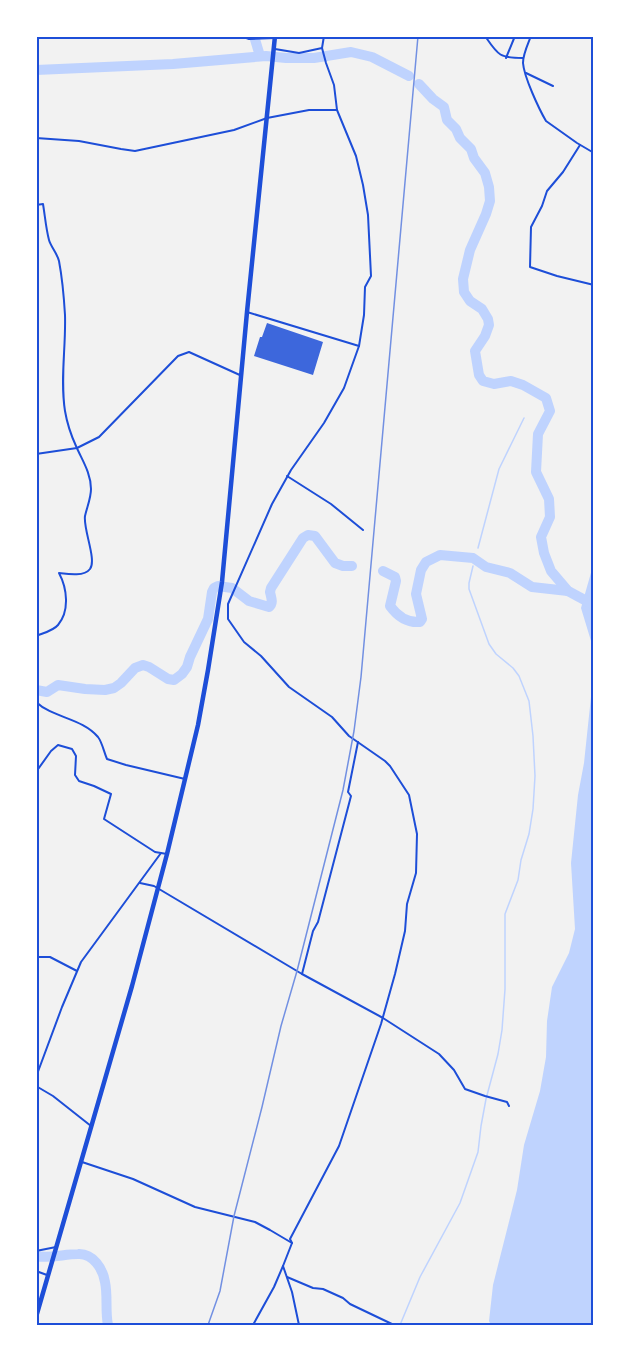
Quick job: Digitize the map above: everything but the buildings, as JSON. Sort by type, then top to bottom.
[{"type":"highway","points":[[36,1317],[132,986],[198,725],[221,592],[275,37]]},
{"type":"street","points":[[241,36],[249,39],[275,37]]},
{"type":"street","points":[[253,1325],[274,1287],[292,1243],[290,1239],[339,1146],[383,1018],[405,931],[407,904],[416,873],[417,834],[409,795],[401,782],[385,761],[349,736],[332,717],[289,687],[261,656],[244,642],[228,619],[228,604],[272,504],[287,476],[324,423],[344,388],[358,346],[364,315],[365,287],[370,276],[368,215],[356,156],[337,110],[334,85],[322,48],[324,36]]},
{"type":"street","points":[[485,36],[496,52],[506,58],[524,58]]},
{"type":"street","points":[[506,58],[515,36]]},
{"type":"street","points":[[531,36],[523,66],[546,121],[594,153]]},
{"type":"street","points":[[274,49],[299,53],[322,48]]},
{"type":"street","points":[[526,73],[553,86]]},
{"type":"street","points":[[36,138],[79,141],[135,151],[234,130],[267,118],[309,110],[337,110]]},
{"type":"street","points":[[580,145],[548,191],[531,227],[530,267],[594,285]]},
{"type":"street","points":[[36,205],[43,204],[49,241],[58,259],[64,314],[63,395],[65,415],[70,434],[88,472],[91,486],[84,525],[92,557],[91,567],[82,574],[59,573],[66,597],[65,612],[58,626],[36,636]]},
{"type":"street","points":[[247,312],[358,346]]},
{"type":"street","points":[[36,454],[76,448],[99,437],[178,356],[189,352],[242,377]]},
{"type":"street","points":[[287,476],[331,504],[363,530]]},
{"type":"street","points":[[36,702],[43,709],[81,724],[99,737],[107,759],[184,779]]},
{"type":"street","points":[[302,974],[351,796],[348,792],[358,742]]},
{"type":"street","points":[[36,772],[58,745],[72,749],[76,756],[75,775],[79,781],[111,794],[104,819],[155,852],[164,853]]},
{"type":"street","points":[[36,1077],[81,962],[128,897],[164,853]]},
{"type":"street","points":[[140,883],[158,888],[302,974],[383,1018],[439,1054],[454,1070],[465,1089],[507,1102],[509,1106]]},
{"type":"street","points":[[36,957],[50,957],[77,971]]},
{"type":"street","points":[[36,1086],[53,1096],[91,1126]]},
{"type":"street","points":[[81,1162],[133,1179],[195,1206],[255,1222],[292,1243]]},
{"type":"street","points":[[36,1251],[56,1247]]},
{"type":"street","points":[[283,1266],[292,1292],[299,1325]]},
{"type":"street","points":[[36,1271],[48,1275]]},
{"type":"street","points":[[287,1277],[313,1288],[323,1289],[394,1325]]},
{"type":"water","points":[[594,562],[594,1325],[491,1325],[489,1321],[493,1285],[517,1190],[524,1145],[540,1091],[546,1057],[547,1021],[552,987],[569,953],[575,929],[571,863],[593,678],[591,641],[581,608]]},
{"type":"waterway","points":[[254,36],[260,56]]},
{"type":"waterway","points":[[36,70],[173,64],[266,56],[314,58],[351,52],[372,57],[409,76]]},
{"type":"waterway","points":[[419,84],[444,107],[447,120],[471,149],[474,158],[485,173],[489,187],[490,201],[470,250],[463,279],[464,292],[470,301],[482,309],[488,319],[489,325],[485,336],[475,351],[479,375],[483,381],[494,384],[511,381],[523,385],[546,398],[550,411],[538,434],[536,472],[549,499],[550,517],[541,537],[544,553],[551,571],[568,591],[594,605]]},
{"type":"waterway","points":[[478,548],[499,469],[524,418]]},
{"type":"waterway","points":[[36,690],[47,692],[58,685],[85,689],[114,688],[135,668],[143,665],[174,680],[187,667],[208,619],[214,588],[218,586],[232,588],[249,601],[269,607],[272,602],[271,588],[303,538],[308,535],[315,536],[335,563],[352,566]]},
{"type":"waterway","points":[[383,571],[395,577],[396,581],[390,606],[403,618],[415,622],[420,622],[422,619],[416,594],[421,570],[426,562],[440,555],[473,558],[486,567],[510,573],[532,587],[568,591]]},
{"type":"waterway","points":[[400,1325],[420,1277],[460,1203],[478,1152],[486,1099],[502,1030],[505,989],[505,914],[518,880],[533,809],[535,776],[529,701],[519,676],[489,644],[469,589],[473,566]]},
{"type":"waterway","points":[[36,1256],[83,1254],[93,1259],[100,1267],[104,1277],[108,1325]]},
{"type":"railway","points":[[208,1325],[220,1291],[234,1216],[343,790],[354,731],[361,677],[418,36]]}]
